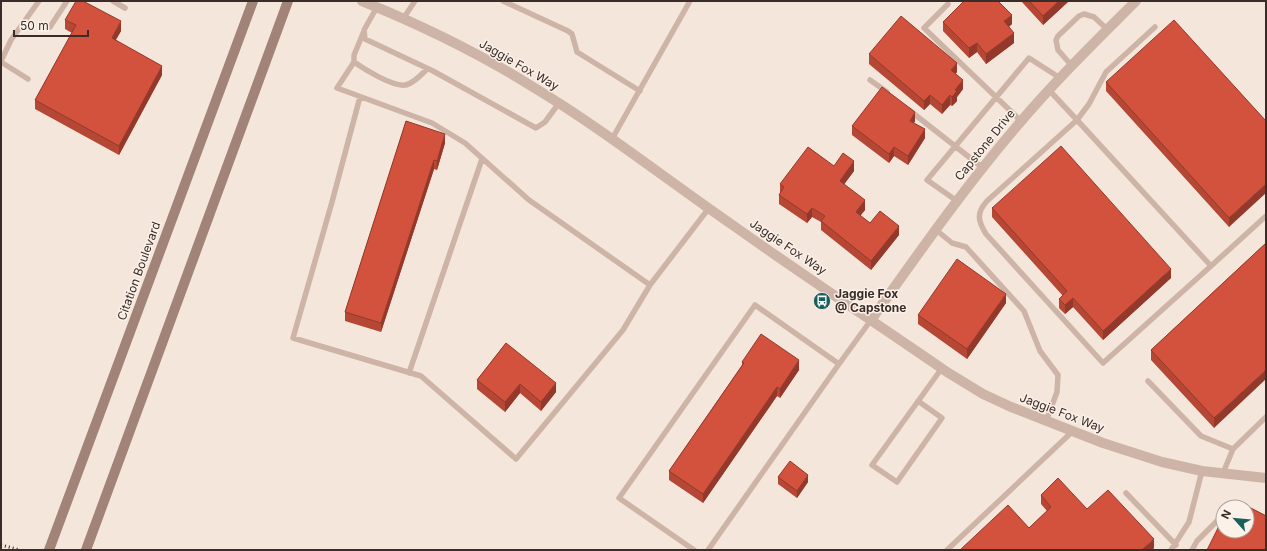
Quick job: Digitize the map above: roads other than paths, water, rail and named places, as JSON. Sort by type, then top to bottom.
[{"type":"main road","name":"Citation Boulevard","points":[[49,550],[253,1]]},
{"type":"main road","points":[[86,550],[288,1]]},
{"type":"street","name":"Jaggie Fox Way","points":[[362,1],[403,19],[497,65],[559,103],[871,320],[983,394],[1046,421],[1162,462],[1202,471],[1266,478]]},
{"type":"street","name":"Capstone Drive","points":[[871,320],[957,201],[1021,121],[1060,78],[1136,1]]},
{"type":"lane","points":[[28,79],[1,61],[11,40],[39,1]]},
{"type":"lane","points":[[50,27],[67,1]]},
{"type":"lane","points":[[113,1],[125,8]]},
{"type":"lane","points":[[403,19],[415,1]]},
{"type":"lane","points":[[503,1],[568,31],[572,34],[577,52],[640,91]]},
{"type":"lane","points":[[612,139],[690,1]]},
{"type":"lane","points":[[948,4],[924,28],[995,98],[1021,121]]},
{"type":"lane","points":[[377,7],[364,30],[354,54],[354,62],[337,88],[432,123],[465,143],[529,200],[650,284]]},
{"type":"lane","points":[[1072,66],[1058,50],[1056,40],[1058,36],[1079,16],[1084,14],[1094,17],[1108,30]]},
{"type":"lane","points":[[1155,26],[1106,72],[1089,104],[1077,120],[980,208],[979,219],[986,234],[1104,363],[1266,216]]},
{"type":"lane","points":[[364,30],[365,39],[427,69],[536,128],[545,122],[559,103]]},
{"type":"lane","points":[[957,201],[927,180],[995,98],[1029,58],[1060,78]]},
{"type":"lane","points":[[354,62],[385,79],[404,86],[411,83],[427,69]]},
{"type":"lane","points":[[870,80],[895,99]]},
{"type":"lane","points":[[1049,90],[1211,266]]},
{"type":"lane","points":[[360,97],[293,338],[421,376],[516,459],[622,330],[650,284],[709,208]]},
{"type":"lane","points":[[901,103],[983,168]]},
{"type":"lane","points":[[409,373],[482,159]]},
{"type":"lane","points":[[936,229],[952,243],[966,247],[1024,311],[1040,351],[1058,375],[1057,392],[1046,421]]},
{"type":"lane","points":[[694,550],[619,498],[755,305],[839,364]]},
{"type":"lane","points":[[708,550],[871,320]]},
{"type":"lane","points":[[918,401],[942,418],[897,482],[872,465],[918,401],[942,368]]},
{"type":"lane","points":[[1148,381],[1201,436],[1233,450]]},
{"type":"lane","points":[[1223,473],[1233,450],[1266,417]]},
{"type":"lane","points":[[947,550],[1073,431]]},
{"type":"lane","points":[[1171,550],[1189,522],[1202,471]]},
{"type":"lane","points":[[1126,493],[1176,544]]},
{"type":"lane","points":[[1255,513],[1266,518]]},
{"type":"lane","points":[[1192,550],[1196,540],[1215,521]]},
{"type":"railway","points":[[1,545],[20,550]]},
{"type":"place","name":"Jaggie Fox @ Capstone","points":[[822,301]]}]
